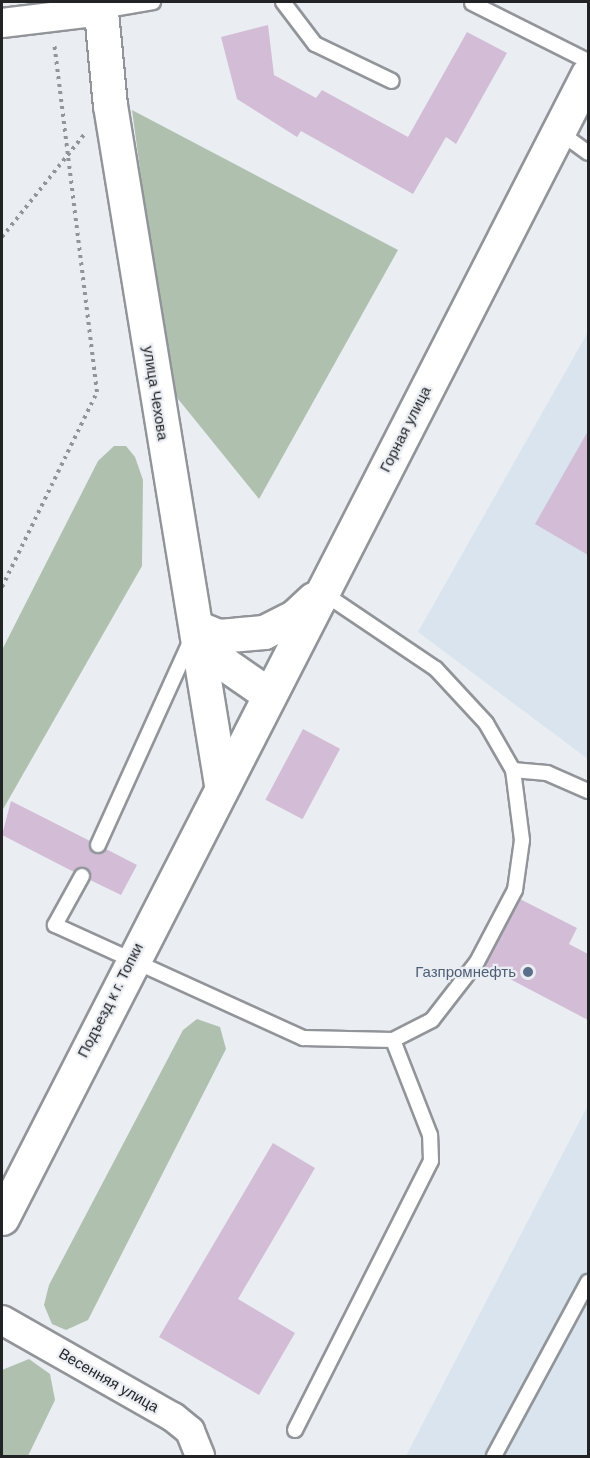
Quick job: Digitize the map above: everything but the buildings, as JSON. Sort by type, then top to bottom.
[{"type":"street","points":[[2,23],[51,17],[100,6]]},
{"type":"street","name":"улица Чехова","points":[[100,6],[110,105],[221,784]]},
{"type":"street","name":"Горная улица","points":[[221,784],[588,74]]},
{"type":"street","points":[[196,627],[228,637],[264,632],[295,616],[321,591]]},
{"type":"street","points":[[196,627],[222,662],[268,693]]},
{"type":"street","name":"Подъезд к г. Топки","points":[[2,1218],[130,959],[221,784]]},
{"type":"street","name":"Весенняя улица","points":[[2,1320],[173,1417],[190,1431],[200,1456]]},
{"type":"lane","points":[[100,6],[153,2]]},
{"type":"lane","points":[[283,2],[315,44],[392,81]]},
{"type":"lane","points":[[472,3],[588,61]]},
{"type":"lane","points":[[558,130],[588,153]]},
{"type":"lane","points":[[82,876],[55,926],[303,1038],[393,1040],[432,1020],[453,995],[477,962],[515,890],[522,840],[513,770],[486,723],[436,669],[321,591]]},
{"type":"lane","points":[[98,845],[196,627]]},
{"type":"lane","points":[[513,770],[547,773],[588,791]]},
{"type":"lane","points":[[295,1430],[431,1161],[430,1135],[393,1040]]},
{"type":"lane","points":[[494,1456],[588,1282]]},
{"type":"path","points":[[2,587],[96,392],[69,151],[51,17]]},
{"type":"path","points":[[2,237],[69,151],[110,105]]},
{"type":"shaded area","points":[[588,332],[588,759],[418,632]]},
{"type":"shaded area","points":[[588,1105],[588,1456],[406,1456]]},
{"type":"green space","points":[[132,110],[398,250],[259,499],[170,389]]},
{"type":"green space","points":[[114,446],[126,446],[135,457],[143,480],[142,566],[2,811],[2,650],[98,461]]},
{"type":"green space","points":[[197,1019],[220,1027],[226,1049],[88,1320],[66,1330],[52,1324],[44,1305],[49,1285],[183,1030]]},
{"type":"green space","points":[[29,1359],[50,1374],[55,1400],[28,1456],[2,1456],[2,1370]]},
{"type":"place","name":"Газпромнефть","points":[[528,972]]}]
